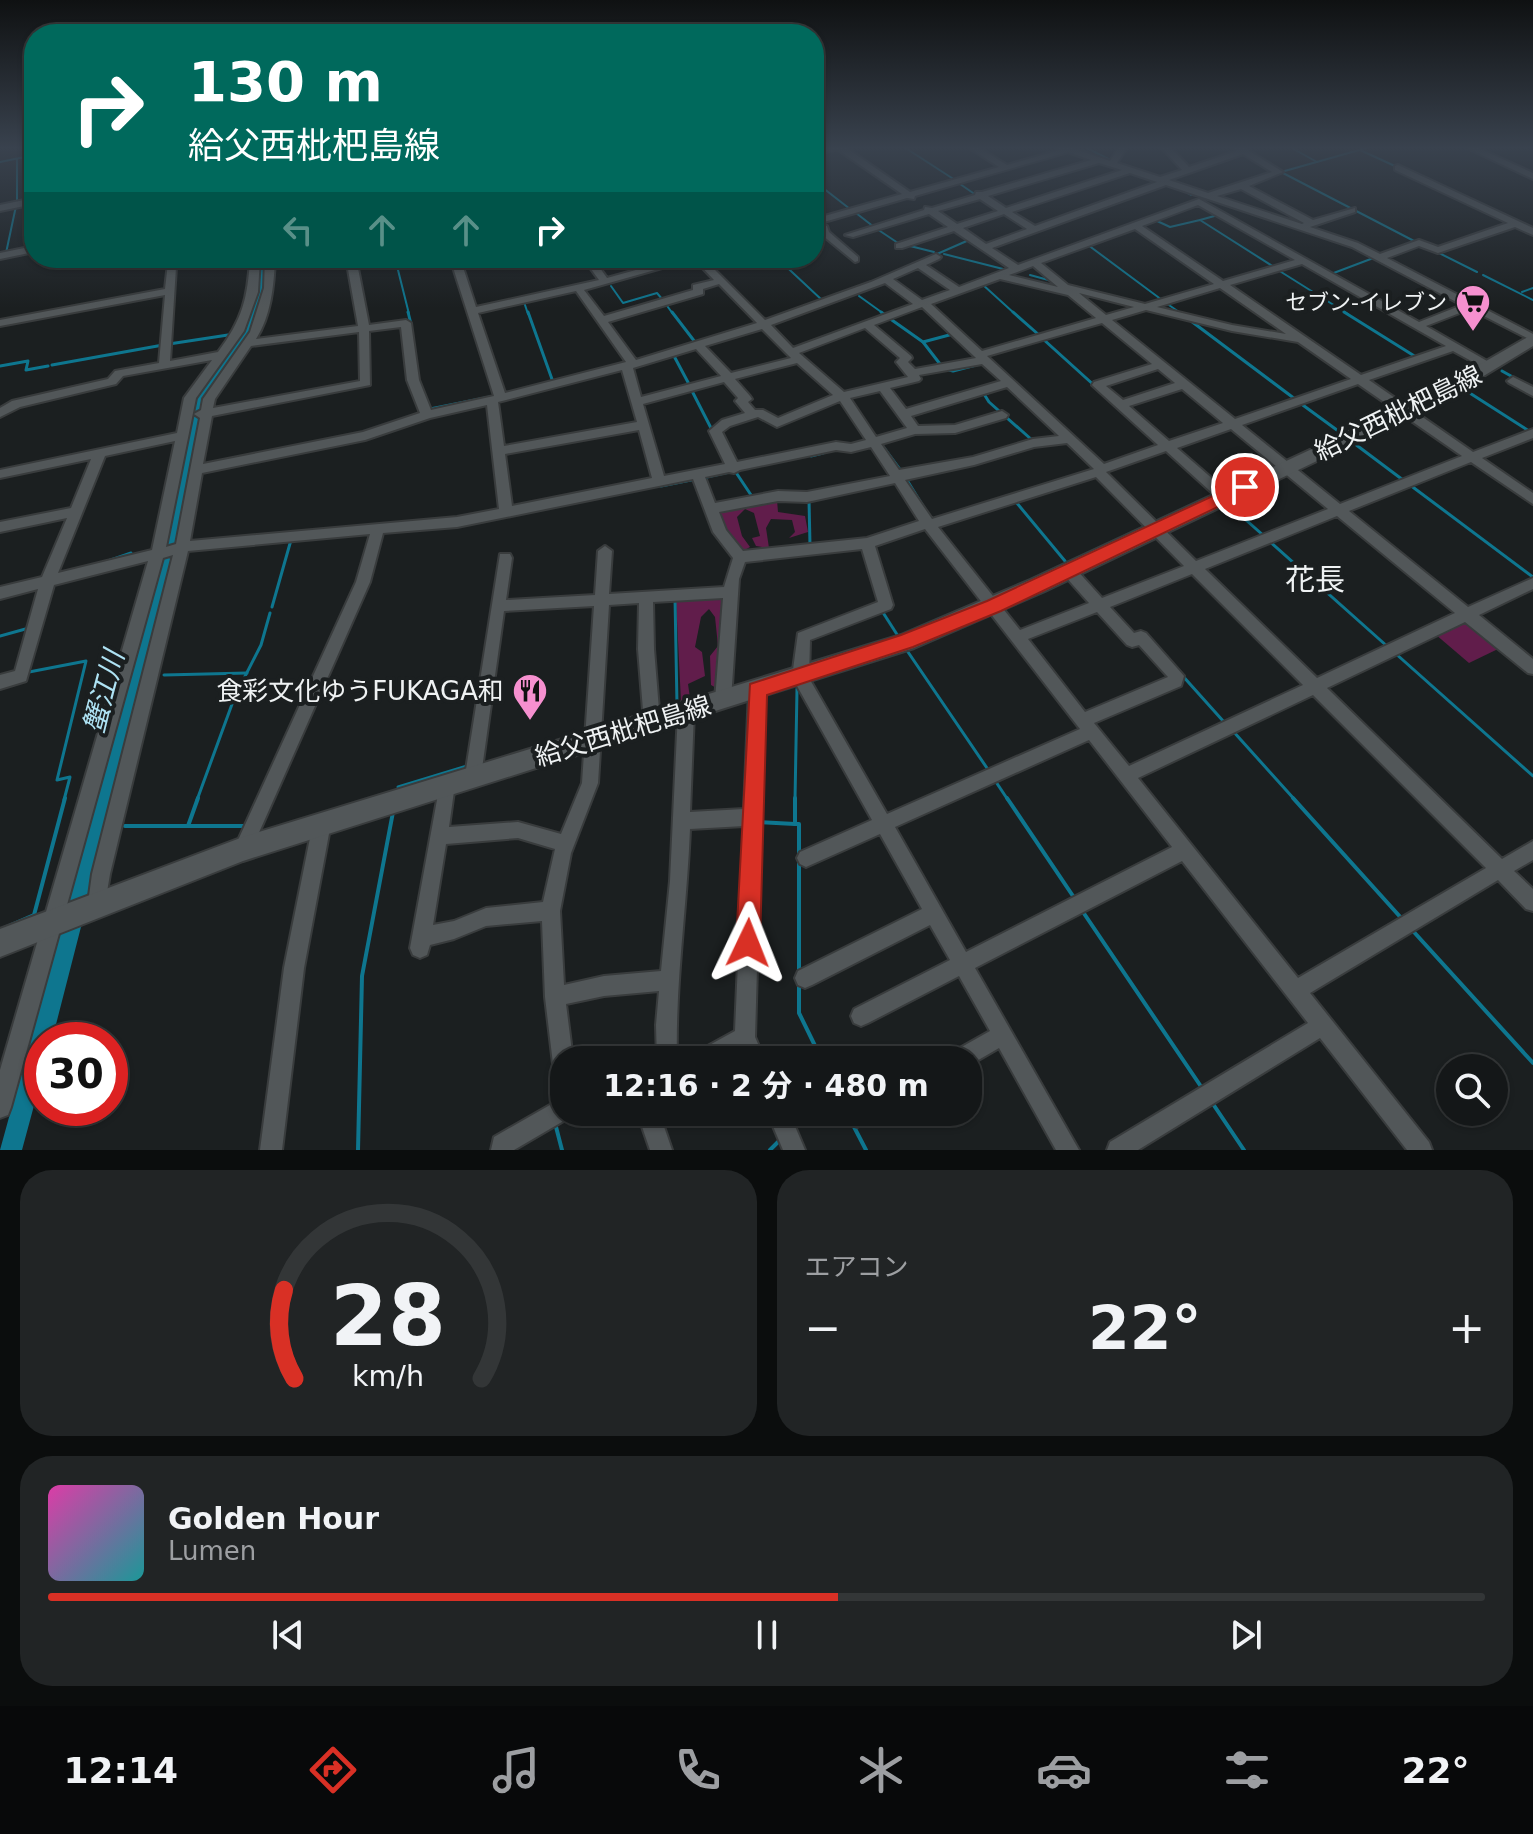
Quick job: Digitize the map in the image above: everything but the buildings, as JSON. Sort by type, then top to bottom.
[{"type":"main road","name":"給父西枇杷島線","points":[[0,943],[243,849],[906,642],[994,606],[1406,411],[1490,367],[1533,338]]},
{"type":"street","points":[[824,221],[893,201]]},
{"type":"street","points":[[916,201],[1017,269]]},
{"type":"street","points":[[850,235],[966,201]]},
{"type":"street","points":[[989,201],[1034,230]]},
{"type":"street","points":[[899,246],[1042,201]]},
{"type":"street","points":[[1068,201],[1085,211]]},
{"type":"street","points":[[986,247],[1112,201]]},
{"type":"street","points":[[1222,201],[1381,257],[1533,338]]},
{"type":"street","points":[[1270,201],[1312,223]]},
{"type":"street","points":[[1466,201],[1533,232]]},
{"type":"street","points":[[637,402],[794,355],[866,324],[1199,202],[1490,367]]},
{"type":"street","points":[[0,208],[24,203]]},
{"type":"street","points":[[1301,227],[1352,210]]},
{"type":"street","points":[[1381,257],[1419,243],[1438,250],[1515,224]]},
{"type":"street","points":[[1135,225],[1533,499]]},
{"type":"street","points":[[824,228],[825,233],[855,259]]},
{"type":"street","points":[[0,256],[24,251]]},
{"type":"street","points":[[196,470],[365,436],[427,415],[631,366],[887,280],[936,257]]},
{"type":"street","points":[[912,373],[981,358],[1303,261]]},
{"type":"street","points":[[1035,263],[1533,668]]},
{"type":"street","points":[[919,265],[958,291]]},
{"type":"street","points":[[164,364],[171,268]]},
{"type":"street","points":[[0,1107],[158,552],[187,417],[199,383],[239,331],[253,292],[254,268]]},
{"type":"street","points":[[97,903],[101,874],[182,548],[205,414],[217,384],[248,343],[267,298],[269,268]]},
{"type":"street","points":[[187,417],[366,383],[364,328],[353,268]]},
{"type":"street","points":[[458,268],[496,399],[498,451],[506,512]]},
{"type":"street","points":[[595,268],[605,282]]},
{"type":"street","points":[[473,311],[579,289],[655,268]]},
{"type":"street","points":[[708,268],[794,355],[839,397],[845,399],[928,524],[1421,1150]]},
{"type":"street","points":[[1000,276],[1304,340]]},
{"type":"street","points":[[887,280],[922,304],[1071,439],[1156,529],[1533,902]]},
{"type":"street","points":[[602,320],[699,292],[697,287],[720,281]]},
{"type":"street","points":[[579,289],[631,366],[637,402],[660,483]]},
{"type":"street","points":[[0,323],[170,291]]},
{"type":"street","points":[[1418,326],[1472,305]]},
{"type":"street","points":[[248,343],[406,323],[413,380],[427,415]]},
{"type":"street","points":[[734,469],[715,431],[726,423],[759,413],[777,423],[839,397],[915,379],[902,362],[907,358],[866,324]]},
{"type":"street","points":[[698,345],[746,399],[741,401],[753,415]]},
{"type":"street","points":[[740,557],[867,543],[1100,471],[1454,347]]},
{"type":"street","points":[[1,416],[16,404],[112,382],[119,373],[220,355]]},
{"type":"street","points":[[1160,365],[1098,385],[1225,497]]},
{"type":"street","points":[[1513,381],[1533,392]]},
{"type":"street","points":[[903,414],[1008,383]]},
{"type":"street","points":[[1121,405],[1184,384]]},
{"type":"street","points":[[884,388],[915,430]]},
{"type":"street","points":[[0,593],[158,552],[457,522],[734,469],[836,446],[851,448],[915,430],[974,426],[1002,415]]},
{"type":"street","points":[[498,451],[644,425]]},
{"type":"street","points":[[1018,637],[1533,433]]},
{"type":"street","points":[[0,474],[182,436]]},
{"type":"street","points":[[711,509],[778,496],[807,497],[974,461],[1033,443],[1071,439]]},
{"type":"street","points":[[0,682],[21,676],[48,580],[100,453]]},
{"type":"street","points":[[698,475],[720,532],[740,557]]},
{"type":"street","points":[[0,527],[74,512]]},
{"type":"street","points":[[243,849],[363,582],[378,528]]},
{"type":"street","points":[[867,543],[886,605],[803,637],[801,676],[1068,1150]]},
{"type":"street","points":[[561,1046],[551,911],[566,844],[590,783],[605,551]]},
{"type":"street","points":[[723,700],[732,592],[740,557]]},
{"type":"street","points":[[473,776],[505,558]]},
{"type":"street","points":[[806,858],[883,824],[1176,681],[1176,676],[1141,637],[1132,641],[1069,571]]},
{"type":"street","points":[[1127,775],[1533,583]]},
{"type":"street","points":[[498,606],[732,592]]},
{"type":"street","points":[[646,597],[646,649],[652,722]]},
{"type":"street","points":[[749,1046],[745,1037],[757,690]]},
{"type":"street","points":[[667,1046],[686,712]]},
{"type":"street","points":[[447,784],[421,942],[486,917],[551,911]]},
{"type":"street","points":[[681,821],[753,817]]},
{"type":"street","points":[[271,1150],[294,968],[322,823]]},
{"type":"street","points":[[439,836],[518,830],[566,844]]},
{"type":"street","points":[[861,1016],[1185,850]]},
{"type":"street","points":[[1296,990],[1533,850]]},
{"type":"street","points":[[805,978],[934,913]]},
{"type":"street","points":[[555,997],[604,986],[669,980]]},
{"type":"street","points":[[1118,1150],[1323,1025]]},
{"type":"street","points":[[982,1047],[1003,1035]]},
{"type":"street","points":[[728,1046],[745,1037]]},
{"type":"street","points":[[502,1150],[502,1145],[550,1116]]},
{"type":"street","points":[[653,1126],[661,1150]]},
{"type":"street","points":[[784,1126],[794,1150]]},
{"type":"shaded area","points":[[777,500],[778,512],[805,516],[808,532],[789,538],[795,532],[792,520],[771,519],[766,528],[769,548],[756,546],[752,538],[760,536],[754,513],[745,509],[737,517],[742,536],[750,547],[741,552],[726,536],[716,511]]},
{"type":"shaded area","points":[[719,598],[728,605],[720,690],[711,685],[710,656],[718,646],[715,617],[709,609],[701,617],[695,647],[702,652],[705,676],[688,684],[690,698],[681,702],[676,599]]},
{"type":"shaded area","points":[[1467,621],[1500,648],[1469,663],[1435,634]]},
{"type":"water","points":[[257,268],[267,268],[267,289],[251,332],[214,384],[179,545],[57,1022],[35,1022],[164,554],[195,401],[242,333]]},
{"type":"water","points":[[24,1063],[24,1126],[28,1126],[22,1150],[0,1150]]},
{"type":"waterway","points":[[839,201],[850,209]]},
{"type":"waterway","points":[[1336,201],[1416,242]]},
{"type":"waterway","points":[[6,253],[16,206]]},
{"type":"waterway","points":[[856,213],[874,227]]},
{"type":"waterway","points":[[1200,220],[1218,215]]},
{"type":"waterway","points":[[1155,220],[1170,227],[1200,220]]},
{"type":"waterway","points":[[1200,220],[1274,267]]},
{"type":"waterway","points":[[877,229],[898,243]]},
{"type":"waterway","points":[[937,254],[969,240]]},
{"type":"waterway","points":[[906,245],[934,252]]},
{"type":"waterway","points":[[1088,245],[1162,300]]},
{"type":"waterway","points":[[1437,252],[1477,272]]},
{"type":"waterway","points":[[944,254],[1007,270]]},
{"type":"waterway","points":[[1331,274],[1376,257]]},
{"type":"waterway","points":[[398,268],[409,314]]},
{"type":"waterway","points":[[788,268],[823,301]]},
{"type":"waterway","points":[[1278,270],[1348,314]]},
{"type":"waterway","points":[[1030,275],[1052,281]]},
{"type":"waterway","points":[[1483,275],[1533,300]]},
{"type":"waterway","points":[[982,284],[1015,314]]},
{"type":"waterway","points":[[611,286],[623,303],[657,293],[662,299]]},
{"type":"waterway","points":[[1522,292],[1533,288]]},
{"type":"waterway","points":[[859,296],[884,314]]},
{"type":"waterway","points":[[524,302],[528,314]]},
{"type":"waterway","points":[[665,303],[673,314]]},
{"type":"waterway","points":[[1166,303],[1179,312]]},
{"type":"waterway","points":[[408,312],[411,324]]},
{"type":"waterway","points":[[528,312],[553,382]]},
{"type":"waterway","points":[[672,312],[695,342]]},
{"type":"waterway","points":[[881,312],[885,315]]},
{"type":"waterway","points":[[1013,312],[1039,335]]},
{"type":"waterway","points":[[1344,312],[1416,357]]},
{"type":"waterway","points":[[889,318],[923,342]]},
{"type":"waterway","points":[[1191,321],[1295,399]]},
{"type":"waterway","points":[[923,342],[953,334]]},
{"type":"waterway","points":[[169,344],[228,335]]},
{"type":"waterway","points":[[1043,339],[1096,387]]},
{"type":"waterway","points":[[923,342],[940,364]]},
{"type":"waterway","points":[[52,365],[163,345]]},
{"type":"waterway","points":[[674,356],[690,386]]},
{"type":"waterway","points":[[0,366],[28,361],[26,370],[48,366]]},
{"type":"waterway","points":[[945,369],[953,371],[980,364]]},
{"type":"waterway","points":[[1502,371],[1511,376]]},
{"type":"waterway","points":[[691,389],[713,432]]},
{"type":"waterway","points":[[1465,390],[1529,431]]},
{"type":"waterway","points":[[988,393],[984,394],[989,402],[1032,440]]},
{"type":"waterway","points":[[430,409],[495,396]]},
{"type":"waterway","points":[[1300,403],[1341,433]]},
{"type":"waterway","points":[[881,444],[901,471]]},
{"type":"waterway","points":[[1355,444],[1403,480]]},
{"type":"waterway","points":[[811,456],[823,453]]},
{"type":"waterway","points":[[702,478],[734,471]]},
{"type":"waterway","points":[[735,471],[753,498]]},
{"type":"waterway","points":[[905,477],[926,511]]},
{"type":"waterway","points":[[661,486],[696,479]]},
{"type":"waterway","points":[[1410,485],[1533,577]]},
{"type":"waterway","points":[[809,500],[810,545]]},
{"type":"waterway","points":[[1016,502],[1065,561]]},
{"type":"waterway","points":[[1228,504],[1264,536]]},
{"type":"waterway","points":[[272,607],[291,540]]},
{"type":"waterway","points":[[1268,540],[1388,647]]},
{"type":"waterway","points":[[105,562],[131,553]]},
{"type":"waterway","points":[[675,598],[677,705]]},
{"type":"waterway","points":[[882,611],[898,636]]},
{"type":"waterway","points":[[247,673],[261,645],[270,613]]},
{"type":"waterway","points":[[0,636],[29,628]]},
{"type":"waterway","points":[[908,652],[989,771]]},
{"type":"waterway","points":[[1395,653],[1533,776]]},
{"type":"waterway","name":"蟹江川","points":[[29,672],[86,661],[57,780],[70,777],[64,800]]},
{"type":"waterway","points":[[164,675],[247,673]]},
{"type":"waterway","points":[[197,800],[235,696],[247,673]]},
{"type":"waterway","points":[[1181,674],[1224,722]]},
{"type":"waterway","points":[[795,800],[797,689]]},
{"type":"waterway","points":[[1232,730],[1295,800]]},
{"type":"waterway","points":[[398,787],[467,766]]},
{"type":"waterway","points":[[994,779],[1008,800]]},
{"type":"waterway","points":[[0,930],[34,915],[65,798]]},
{"type":"waterway","points":[[188,826],[198,798]]},
{"type":"waterway","points":[[1007,798],[1075,899]]},
{"type":"waterway","points":[[1293,798],[1403,920]]},
{"type":"waterway","points":[[795,800],[795,824]]},
{"type":"waterway","points":[[358,1150],[362,976],[393,812]]},
{"type":"waterway","points":[[758,822],[795,824]]},
{"type":"waterway","points":[[795,824],[799,824],[799,972]]},
{"type":"waterway","points":[[125,826],[188,826]]},
{"type":"waterway","points":[[188,826],[244,826]]},
{"type":"waterway","points":[[1083,912],[1202,1088]]},
{"type":"waterway","points":[[1413,931],[1533,1063]]},
{"type":"waterway","points":[[799,984],[799,1013],[815,1046]]},
{"type":"waterway","points":[[1211,1101],[1244,1150]]},
{"type":"waterway","points":[[556,1126],[562,1150]]},
{"type":"waterway","points":[[854,1126],[866,1150]]},
{"type":"waterway","points":[[770,1150],[779,1141]]},
{"type":"place","name":"セブン-イレブン","points":[[1473,333]]},
{"type":"place","name":"食彩文化ゆうFUKAGA和","points":[[530,722]]},
{"type":"district","name":"花長","points":[[1315,579]]},
{"type":"route","points":[[748,943],[757,690],[906,642],[994,606],[1245,487]]}]
